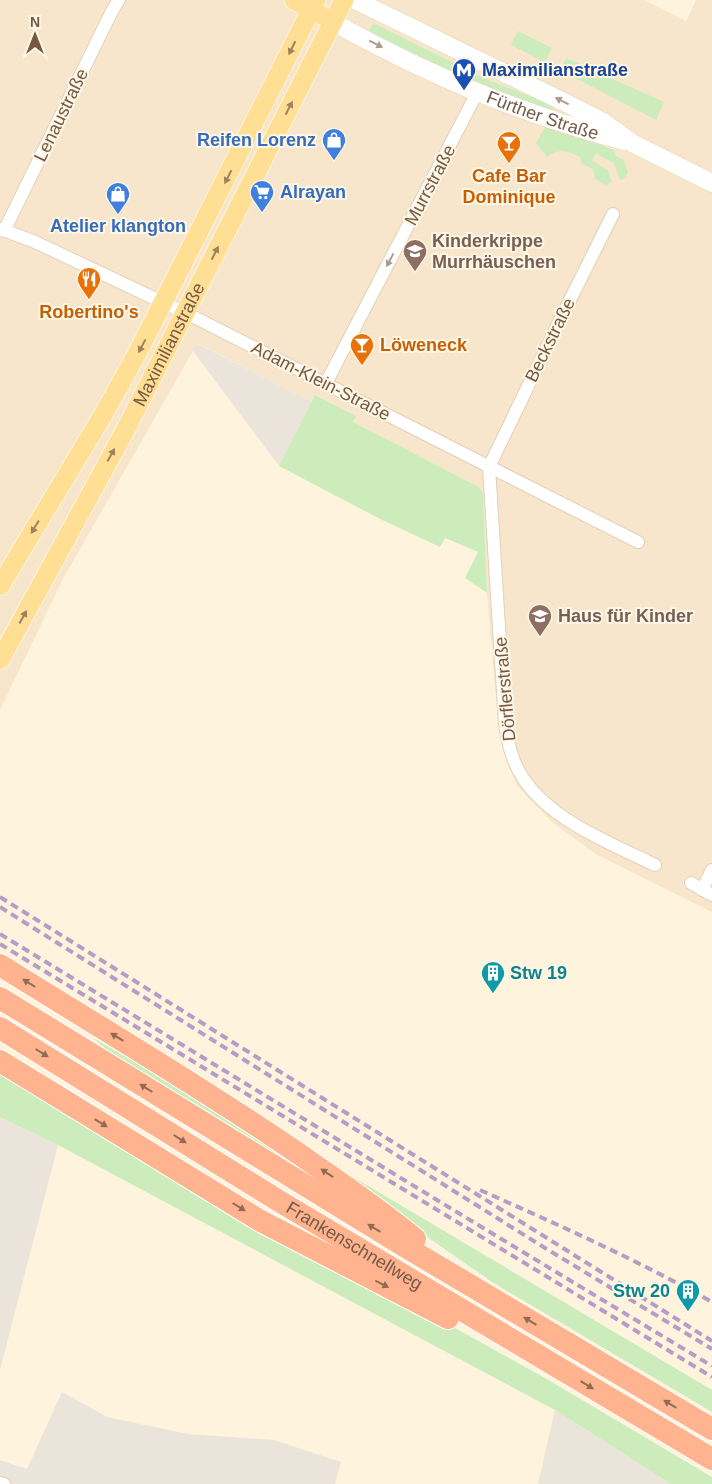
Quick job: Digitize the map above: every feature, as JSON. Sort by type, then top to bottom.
[{"type":"highway","points":[[0,965],[264,1130],[399,1225],[476,1289]]},
{"type":"highway","name":"Frankenschnellweg","points":[[0,998],[476,1289],[712,1429]]},
{"type":"highway","name":"Frankenschnellweg","points":[[0,1028],[279,1201],[712,1459]]},
{"type":"highway","points":[[0,1061],[275,1228],[496,1345],[545,1360]]},
{"type":"main road","name":"Fürther Straße","points":[[294,0],[314,5],[333,22],[439,76],[477,93],[597,134],[634,144]]},
{"type":"main road","name":"Maximilianstraße","points":[[0,660],[126,429],[344,0]]},
{"type":"main road","name":"Fürther Straße","points":[[355,0],[564,102],[603,122],[634,144],[712,183]]},
{"type":"main road","name":"Maximilianstraße","points":[[0,586],[103,415],[139,350],[314,5]]},
{"type":"street","name":"Lenaustraße","points":[[2,230],[118,0]]},
{"type":"street","name":"Murrstraße","points":[[326,383],[477,93]]},
{"type":"street","name":"Beckstraße","points":[[489,467],[613,214]]},
{"type":"street","name":"Adam-Klein-Straße","points":[[2,230],[33,241],[163,302],[638,542]]},
{"type":"street","name":"Dörflerstraße","points":[[489,467],[505,724],[514,760],[523,778],[537,796],[564,817],[592,835],[655,865]]},
{"type":"street","points":[[702,889],[712,870]]},
{"type":"shaded area","points":[[0,0],[644,0],[686,21],[696,0],[712,0],[712,912],[597,855],[552,822],[517,786],[499,734],[487,593],[483,493],[479,487],[352,422],[355,416],[316,395],[312,402],[199,344],[193,351],[63,579],[0,710]]},
{"type":"shaded area","points":[[198,344],[312,402],[279,466],[193,351]]},
{"type":"shaded area","points":[[0,1117],[58,1145],[0,1370]]},
{"type":"shaded area","points":[[62,1392],[107,1417],[188,1434],[274,1440],[341,1462],[335,1484],[0,1484],[0,1460],[27,1469]]},
{"type":"shaded area","points":[[555,1410],[671,1484],[538,1484]]},
{"type":"green space","points":[[373,23],[490,81],[553,105],[554,109],[552,111],[490,91],[368,34]]},
{"type":"green space","points":[[518,31],[552,48],[545,62],[511,45]]},
{"type":"green space","points":[[566,58],[664,102],[656,120],[560,70]]},
{"type":"green space","points":[[546,125],[614,150],[616,156],[624,160],[628,172],[624,179],[620,180],[614,163],[598,155],[597,152],[592,161],[608,170],[612,182],[606,185],[595,179],[593,169],[582,164],[580,157],[559,151],[547,157],[536,143]]},
{"type":"green space","points":[[315,395],[356,416],[353,422],[479,487],[483,493],[487,593],[465,578],[478,552],[445,538],[440,547],[380,519],[279,466]]},
{"type":"green space","points":[[92,1037],[168,1082],[342,1193],[339,1198],[135,1074]]},
{"type":"green space","points":[[0,1069],[545,1378],[712,1477],[712,1484],[671,1484],[555,1410],[58,1145],[0,1117]]},
{"type":"green space","points":[[343,1171],[712,1390],[712,1412],[492,1282],[410,1225]]},
{"type":"railway","points":[[0,897],[712,1341]]},
{"type":"railway","points":[[0,907],[545,1248],[712,1349]]},
{"type":"railway","points":[[0,934],[712,1366]]},
{"type":"railway","points":[[0,944],[712,1377]]},
{"type":"railway","points":[[480,1190],[626,1257],[712,1302]]},
{"type":"place","name":"Maximilianstraße","points":[[464,91]]},
{"type":"place","name":"Reifen Lorenz","points":[[334,161]]},
{"type":"place","name":"Cafe Bar Dominique","points":[[509,164]]},
{"type":"place","name":"Alrayan","points":[[262,213]]},
{"type":"place","name":"Atelier klangton","points":[[118,215]]},
{"type":"place","name":"Kinderkrippe Murrhäuschen","points":[[415,272]]},
{"type":"place","name":"Robertino's","points":[[89,300]]},
{"type":"place","name":"Löweneck","points":[[362,366]]},
{"type":"place","name":"Haus für Kinder","points":[[540,637]]},
{"type":"place","name":"Stw 19","points":[[493,994]]},
{"type":"place","name":"Stw 20","points":[[688,1312]]}]
